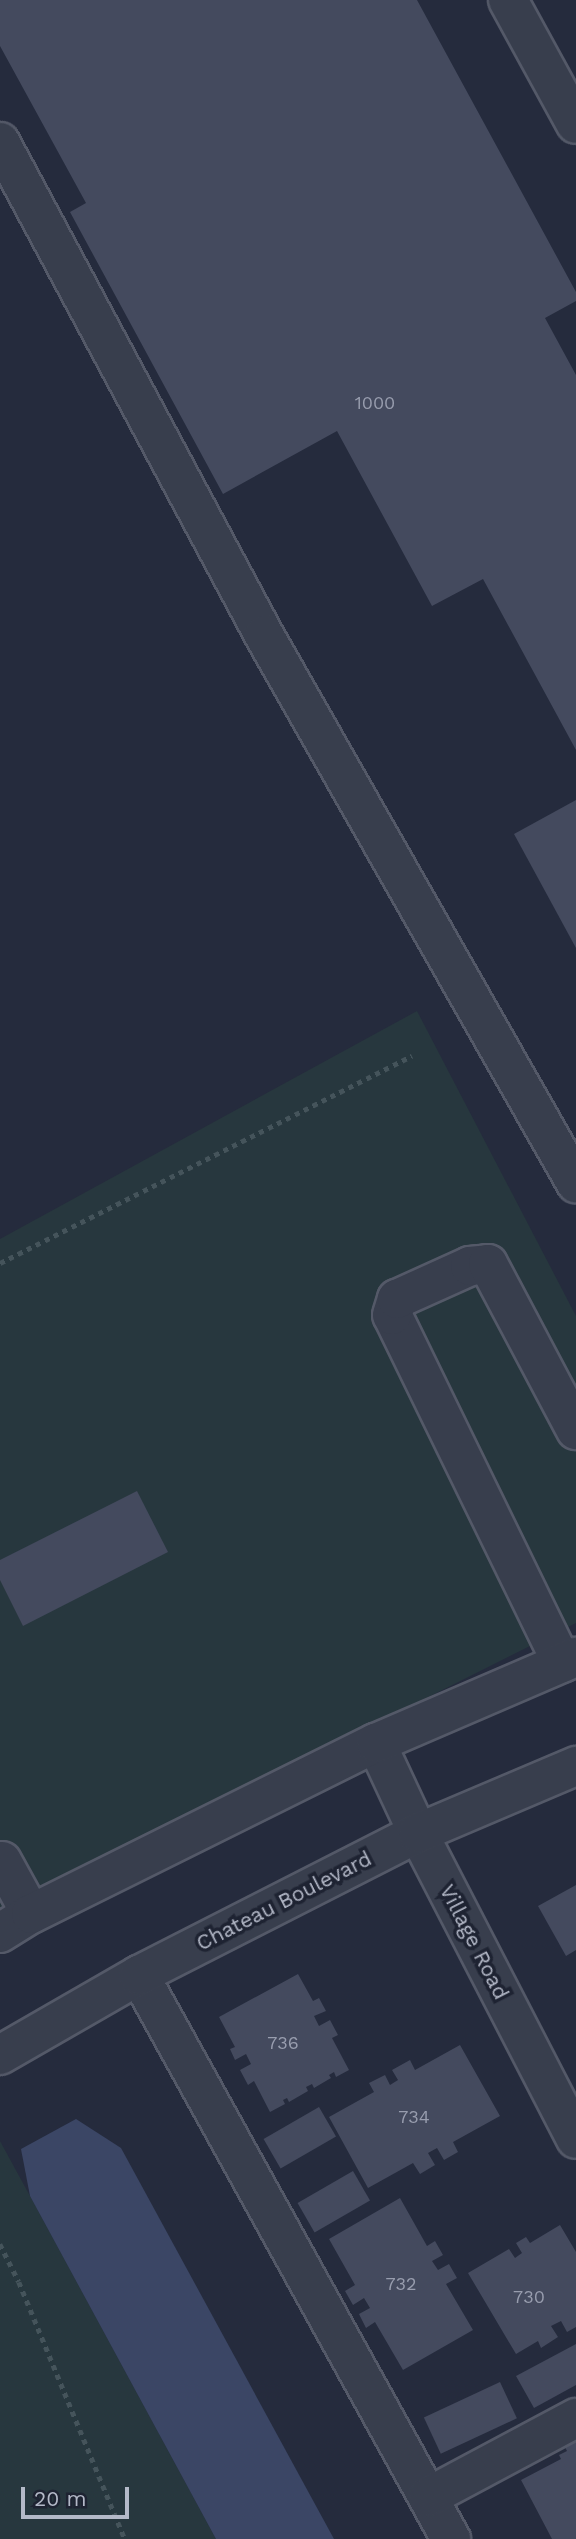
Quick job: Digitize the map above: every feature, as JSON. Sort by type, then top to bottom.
[{"type":"street","points":[[508,0],[576,124]]},
{"type":"street","points":[[0,142],[264,635],[576,1183]]},
{"type":"street","points":[[1,1851],[15,1924],[376,1743],[569,1660],[392,1315],[397,1299],[471,1266],[488,1264],[576,1430]]},
{"type":"street","name":"Village Road","points":[[376,1743],[418,1833],[576,2138]]},
{"type":"street","name":"Chateau Boulevard","points":[[0,2054],[139,1975],[418,1833],[576,1766]]},
{"type":"street","points":[[139,1975],[451,2539]]},
{"type":"street","points":[[428,2497],[576,2418]]},
{"type":"path","points":[[0,1264],[412,1056]]},
{"type":"path","points":[[0,2244],[19,2282],[125,2539]]},
{"type":"shaded area","points":[[417,1011],[576,1316],[576,1623],[0,1912],[0,1239]]},
{"type":"shaded area","points":[[0,2141],[30,2196],[216,2539],[0,2539]]},
{"type":"water","points":[[76,2119],[121,2148],[334,2539],[216,2539],[30,2196],[21,2149]]},
{"type":"building","points":[[0,0],[417,0],[576,292],[576,301],[545,318],[576,375],[576,750],[483,579],[432,606],[337,431],[223,494],[70,212],[86,203],[0,46]]},
{"type":"building","points":[[576,800],[576,948],[514,834]]},
{"type":"building","points":[[137,1491],[168,1552],[23,1626],[0,1580],[0,1560]]},
{"type":"building","points":[[576,1885],[576,1950],[566,1956],[538,1906]]},
{"type":"building","points":[[298,1974],[313,2001],[319,1998],[326,2011],[314,2016],[319,2026],[330,2020],[338,2035],[332,2038],[349,2070],[336,2077],[334,2072],[329,2075],[331,2078],[314,2088],[312,2084],[306,2087],[308,2091],[289,2102],[287,2098],[283,2100],[285,2104],[270,2112],[254,2081],[248,2085],[240,2070],[251,2064],[246,2054],[235,2060],[230,2049],[235,2047],[219,2017]]},
{"type":"building","points":[[460,2045],[500,2116],[453,2142],[458,2152],[444,2160],[437,2148],[428,2153],[435,2165],[420,2174],[413,2163],[368,2188],[329,2117],[374,2092],[369,2083],[385,2075],[390,2085],[398,2080],[392,2070],[410,2060],[415,2070]]},
{"type":"building","points":[[319,2107],[336,2136],[281,2168],[264,2139]]},
{"type":"building","points":[[353,2171],[370,2200],[315,2232],[298,2203]]},
{"type":"building","points":[[400,2198],[427,2246],[435,2241],[443,2255],[432,2261],[438,2270],[449,2264],[457,2278],[446,2284],[473,2330],[403,2370],[375,2322],[366,2328],[359,2314],[370,2308],[364,2298],[353,2305],[345,2291],[355,2285],[329,2239]]},
{"type":"building","points":[[560,2225],[576,2252],[576,2327],[567,2332],[561,2321],[551,2326],[558,2337],[541,2348],[538,2341],[516,2354],[468,2273],[509,2249],[515,2258],[522,2253],[516,2243],[526,2237],[530,2243]]},
{"type":"building","points":[[576,2344],[576,2385],[534,2408],[516,2376]]},
{"type":"building","points":[[500,2382],[517,2418],[441,2454],[424,2417]]},
{"type":"building","points":[[576,2439],[576,2539],[552,2539],[521,2480],[561,2459],[559,2455],[567,2451],[564,2445]]}]
